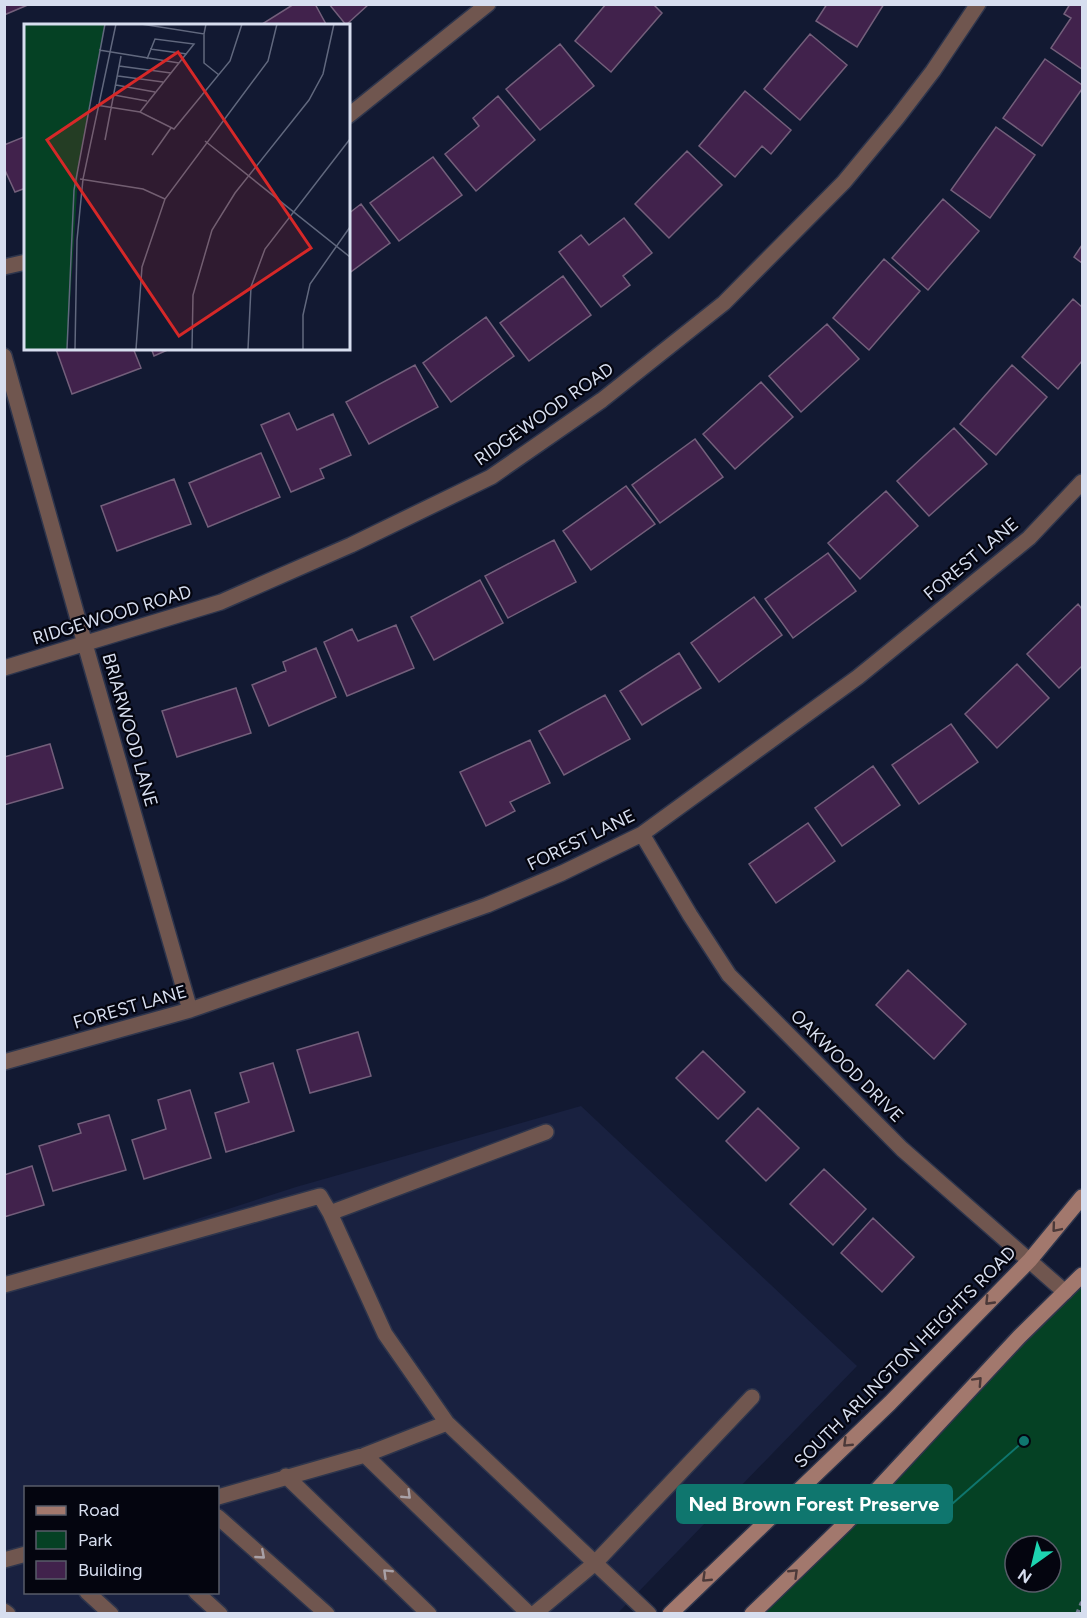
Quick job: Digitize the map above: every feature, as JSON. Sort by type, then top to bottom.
[{"type":"main road","name":"SOUTH ARLINGTON HEIGHTS ROAD","points":[[670,1614],[890,1403],[1030,1260],[1083,1197]]},
{"type":"main road","points":[[752,1614],[847,1522],[1018,1337],[1083,1275]]},
{"type":"street","points":[[350,114],[488,4]]},
{"type":"street","name":"RIDGEWOOD ROAD","points":[[4,668],[220,602],[351,546],[491,477],[603,400],[724,303],[844,182],[933,71],[978,4]]},
{"type":"street","points":[[4,267],[24,262]]},
{"type":"street","name":"BRIARWOOD LANE","points":[[4,356],[190,1010]]},
{"type":"street","name":"FOREST LANE","points":[[4,1062],[190,1010],[487,905],[562,873],[642,834],[858,677],[1029,538],[1083,482]]},
{"type":"street","name":"OAKWOOD DRIVE","points":[[642,834],[729,975],[902,1149],[1065,1292]]},
{"type":"street","points":[[330,1213],[546,1132]]},
{"type":"street","points":[[4,1285],[320,1197],[330,1213],[385,1334],[447,1423],[649,1614]]},
{"type":"street","points":[[534,1614],[595,1563],[752,1397]]},
{"type":"street","points":[[219,1497],[365,1455],[447,1423]]},
{"type":"street","points":[[365,1455],[529,1614]]},
{"type":"street","points":[[286,1476],[429,1614]]},
{"type":"street","points":[[219,1518],[327,1614]]},
{"type":"street","points":[[4,1560],[24,1555]]},
{"type":"street","points":[[88,1594],[111,1614]]},
{"type":"street","points":[[197,1594],[220,1614]]},
{"type":"path","points":[[1077,1614],[1083,1602]]},
{"type":"shaded area","points":[[581,1106],[857,1366],[618,1613],[5,1613],[4,1281],[296,1187]]},
{"type":"green space","points":[[1082,1274],[1082,1613],[752,1614]]},
{"type":"building","points":[[4,4],[30,4],[4,15]]},
{"type":"building","points":[[294,4],[315,4],[326,24],[262,24]]},
{"type":"building","points":[[329,4],[369,4],[347,24]]},
{"type":"building","points":[[606,4],[653,4],[662,13],[611,72],[575,41]]},
{"type":"building","points":[[827,4],[884,4],[857,47],[816,21]]},
{"type":"building","points":[[1070,4],[1082,4],[1082,69],[1051,48],[1071,18],[1064,14]]},
{"type":"building","points":[[810,34],[847,65],[800,120],[764,89]]},
{"type":"building","points":[[560,44],[594,86],[540,130],[506,89]]},
{"type":"building","points":[[1045,59],[1082,85],[1082,89],[1042,146],[1003,118]]},
{"type":"building","points":[[745,91],[791,130],[771,154],[762,146],[735,177],[699,146]]},
{"type":"building","points":[[498,96],[535,140],[476,191],[445,154],[479,126],[473,118]]},
{"type":"building","points":[[996,127],[1035,155],[990,218],[951,190]]},
{"type":"building","points":[[24,137],[24,189],[15,192],[4,168],[4,145]]},
{"type":"building","points":[[687,151],[722,185],[669,238],[635,204]]},
{"type":"building","points":[[433,157],[462,195],[399,241],[370,203]]},
{"type":"building","points":[[943,199],[979,231],[928,290],[892,258]]},
{"type":"building","points":[[361,204],[390,243],[350,273],[350,212]]},
{"type":"building","points":[[624,218],[652,253],[623,276],[630,285],[601,307],[559,252],[581,235],[589,245]]},
{"type":"building","points":[[1082,245],[1082,263],[1074,257]]},
{"type":"building","points":[[884,259],[920,291],[869,350],[833,318]]},
{"type":"building","points":[[563,276],[591,315],[529,361],[500,323]]},
{"type":"building","points":[[1073,299],[1082,307],[1082,361],[1058,389],[1022,357]]},
{"type":"building","points":[[486,317],[514,356],[451,402],[423,363]]},
{"type":"building","points":[[827,324],[859,359],[801,412],[769,376]]},
{"type":"building","points":[[56,350],[134,350],[141,368],[72,394]]},
{"type":"building","points":[[152,350],[168,350],[154,356]]},
{"type":"building","points":[[415,365],[438,407],[369,444],[346,402]]},
{"type":"building","points":[[1012,365],[1047,397],[996,455],[960,424]]},
{"type":"building","points":[[761,382],[793,417],[735,469],[703,434]]},
{"type":"building","points":[[289,413],[297,430],[333,414],[351,455],[320,469],[324,478],[291,492],[261,425]]},
{"type":"building","points":[[954,428],[987,464],[929,516],[897,481]]},
{"type":"building","points":[[695,439],[723,477],[660,523],[632,485]]},
{"type":"building","points":[[261,453],[280,497],[208,527],[189,483]]},
{"type":"building","points":[[174,479],[191,524],[117,551],[101,506]]},
{"type":"building","points":[[626,486],[655,524],[591,570],[563,531]]},
{"type":"building","points":[[886,491],[918,526],[860,579],[828,543]]},
{"type":"building","points":[[554,540],[576,582],[508,618],[485,576]]},
{"type":"building","points":[[828,553],[856,591],[793,638],[765,599]]},
{"type":"building","points":[[480,580],[503,623],[434,660],[411,617]]},
{"type":"building","points":[[754,597],[782,635],[719,682],[691,643]]},
{"type":"building","points":[[1078,604],[1082,609],[1082,666],[1059,688],[1027,654]]},
{"type":"building","points":[[396,625],[414,668],[347,696],[324,642],[352,629],[358,641]]},
{"type":"building","points":[[316,648],[336,697],[269,726],[252,685],[286,671],[283,662]]},
{"type":"building","points":[[679,653],[701,688],[642,725],[620,691]]},
{"type":"building","points":[[1017,664],[1049,698],[997,748],[965,714]]},
{"type":"building","points":[[236,688],[251,733],[177,757],[162,711]]},
{"type":"building","points":[[605,695],[630,739],[564,775],[539,731]]},
{"type":"building","points":[[951,724],[978,762],[919,804],[892,765]]},
{"type":"building","points":[[530,740],[550,783],[510,802],[515,811],[486,826],[460,772]]},
{"type":"building","points":[[50,744],[63,788],[4,805],[4,757]]},
{"type":"building","points":[[873,766],[900,805],[842,846],[815,808]]},
{"type":"building","points":[[808,823],[835,861],[776,903],[749,864]]},
{"type":"building","points":[[908,970],[966,1024],[934,1059],[876,1005]]},
{"type":"building","points":[[358,1032],[371,1076],[310,1093],[297,1050]]},
{"type":"building","points":[[703,1051],[745,1092],[718,1119],[676,1078]]},
{"type":"building","points":[[273,1063],[294,1131],[226,1152],[215,1113],[249,1102],[240,1073]]},
{"type":"building","points":[[190,1090],[211,1158],[144,1179],[132,1140],[166,1129],[158,1100]]},
{"type":"building","points":[[758,1108],[799,1148],[766,1181],[726,1141]]},
{"type":"building","points":[[109,1115],[126,1170],[53,1191],[39,1146],[81,1133],[78,1124]]},
{"type":"building","points":[[32,1166],[44,1205],[4,1217],[4,1175]]},
{"type":"building","points":[[824,1169],[866,1209],[833,1245],[790,1204]]},
{"type":"building","points":[[873,1218],[914,1257],[882,1292],[841,1253]]},
{"type":"place","name":"Ned Brown Forest Preserve","points":[[1024,1441]]}]
